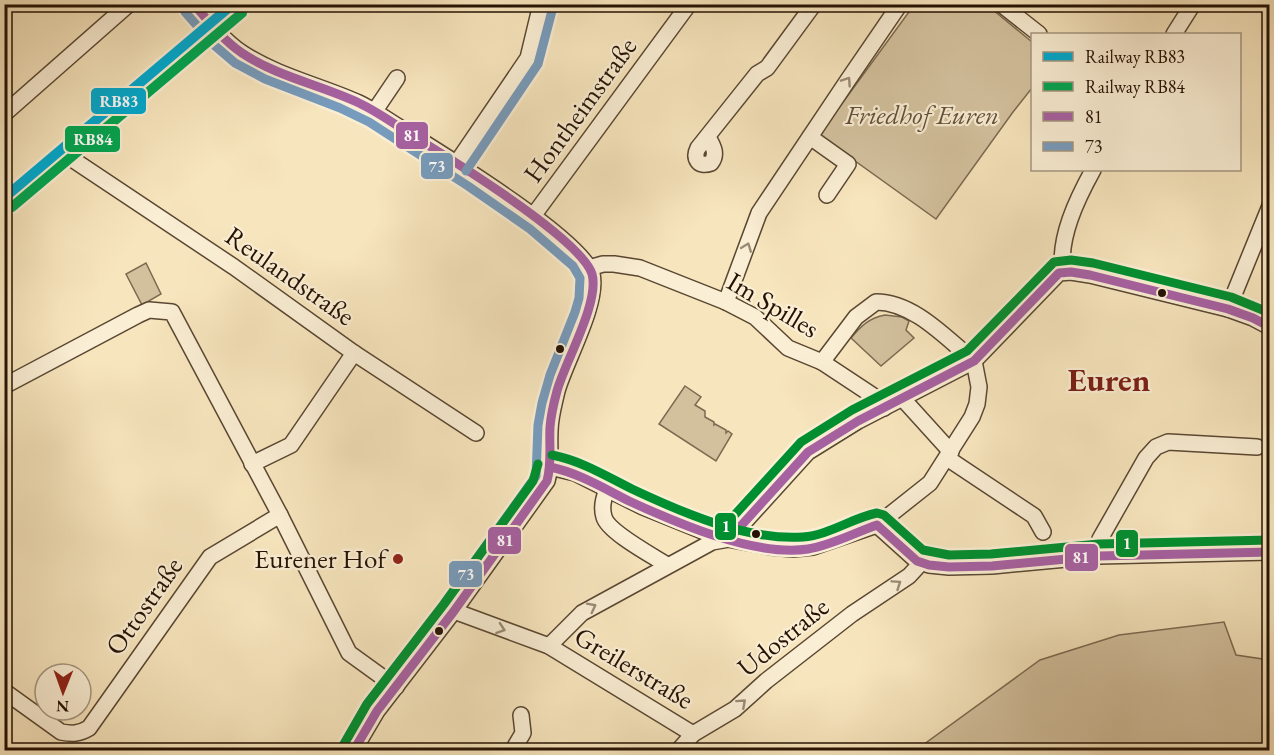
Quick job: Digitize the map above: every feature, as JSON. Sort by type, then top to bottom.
[{"type":"street","points":[[4,114],[129,4]]},
{"type":"street","points":[[194,4],[227,41],[242,53],[375,112],[533,216],[553,231],[590,268],[593,285],[587,311],[558,389],[551,420],[550,467],[547,481],[454,610],[377,711],[354,750]]},
{"type":"street","points":[[456,164],[528,58],[541,4]]},
{"type":"street","name":"Hontheimstraße","points":[[533,216],[689,4]]},
{"type":"street","points":[[708,137],[757,74],[767,68],[814,4]]},
{"type":"street","points":[[726,302],[759,213],[900,4]]},
{"type":"street","points":[[1001,4],[1038,33]]},
{"type":"street","points":[[1175,33],[1193,4]]},
{"type":"street","points":[[375,112],[397,78]]},
{"type":"street","points":[[810,137],[848,164],[827,195]]},
{"type":"street","name":"Reulandstraße","points":[[75,161],[234,267],[354,353],[476,433]]},
{"type":"street","points":[[549,646],[582,613],[712,542],[729,539],[808,452],[884,408],[974,361],[1058,275],[1068,230],[1084,186],[1092,171]]},
{"type":"street","points":[[1228,309],[1269,206]]},
{"type":"street","name":"Im Spilles","points":[[590,268],[603,264],[640,268],[726,302],[754,317],[788,348],[822,362],[878,399],[884,408]]},
{"type":"street","points":[[1058,275],[1090,274],[1228,309],[1253,318],[1269,327]]},
{"type":"street","points":[[550,467],[575,473],[654,512],[717,537],[771,547],[803,549],[877,525],[930,483],[972,417],[977,404],[979,387],[974,361],[914,314],[899,306],[876,302],[856,317],[822,362]]},
{"type":"street","points":[[4,386],[149,310],[172,312],[280,515],[349,653],[396,687]]},
{"type":"street","points":[[252,464],[291,445],[354,353]]},
{"type":"street","points":[[903,399],[949,455],[1034,516],[1042,532]]},
{"type":"street","points":[[1099,556],[1100,539],[1146,458],[1156,447],[1168,442],[1257,447]]},
{"type":"street","points":[[607,490],[602,503],[604,520],[614,530],[667,565]]},
{"type":"street","name":"Ottostraße","points":[[4,691],[61,732],[81,733],[89,728],[210,557],[280,515]]},
{"type":"street","points":[[877,525],[921,563],[949,567],[974,567],[1099,556],[1269,552]]},
{"type":"street","name":"Udostraße","points":[[678,750],[693,734],[735,709],[766,681],[852,614],[909,576],[921,563]]},
{"type":"street","name":"Greilerstraße","points":[[454,610],[549,646],[693,734]]},
{"type":"street","points":[[513,750],[523,733],[521,715]]},
{"type":"green space","name":"Friedhof Euren","points":[[914,5],[987,5],[1031,41],[1031,89],[936,219],[819,135]]},
{"type":"green space","points":[[146,263],[161,294],[142,305],[126,274]]},
{"type":"green space","points":[[885,315],[902,317],[909,321],[906,330],[914,338],[881,366],[851,338],[866,323]]},
{"type":"green space","points":[[685,386],[701,397],[695,405],[705,411],[705,417],[714,422],[714,425],[726,430],[726,433],[728,431],[732,434],[716,461],[659,424]]},
{"type":"green space","points":[[1224,622],[1236,655],[1269,660],[1269,750],[916,750],[1040,660],[1119,635]]},
{"type":"rail line","name":"RB83","points":[[4,198],[233,4]]},
{"type":"rail line","name":"RB84","points":[[12,207],[242,13]]},
{"type":"transit line","name":"81","points":[[194,4],[222,37],[242,53],[285,75],[366,107],[483,180],[564,241],[583,259],[592,274],[593,286],[587,316],[561,379],[554,404],[550,427],[550,461],[547,481],[454,611],[377,711],[354,750]]},
{"type":"transit line","name":"73","points":[[466,171],[538,64],[553,7]]},
{"type":"transit line","name":"73","points":[[185,12],[214,45],[235,63],[265,79],[340,108],[369,122],[530,229],[573,266],[580,278],[579,298],[575,312],[550,375],[542,403],[538,425],[536,476],[444,604],[367,704],[344,744]]},
{"type":"transit line","name":"1","points":[[720,531],[801,442],[852,410],[967,351],[1054,262],[1071,260],[1093,263],[1231,297],[1270,313]]},
{"type":"transit line","name":"81","points":[[729,539],[808,452],[858,421],[974,361],[1059,273],[1090,275],[1228,309],[1270,327]]},
{"type":"transit line","name":"1","points":[[552,455],[584,465],[651,498],[715,523],[737,530],[782,537],[813,536],[877,513],[884,515],[923,550],[949,555],[991,554],[1099,544],[1270,540]]},
{"type":"transit line","name":"1","points":[[344,744],[367,704],[444,604],[533,481],[538,464]]},
{"type":"transit line","name":"81","points":[[550,467],[581,477],[629,501],[693,528],[764,548],[808,549],[834,542],[877,525],[917,561],[949,567],[992,566],[1099,556],[1270,552]]},
{"type":"place","name":"Eurener Hof","points":[[398,559]]},
{"type":"district","name":"Euren","points":[[1109,379]]}]
